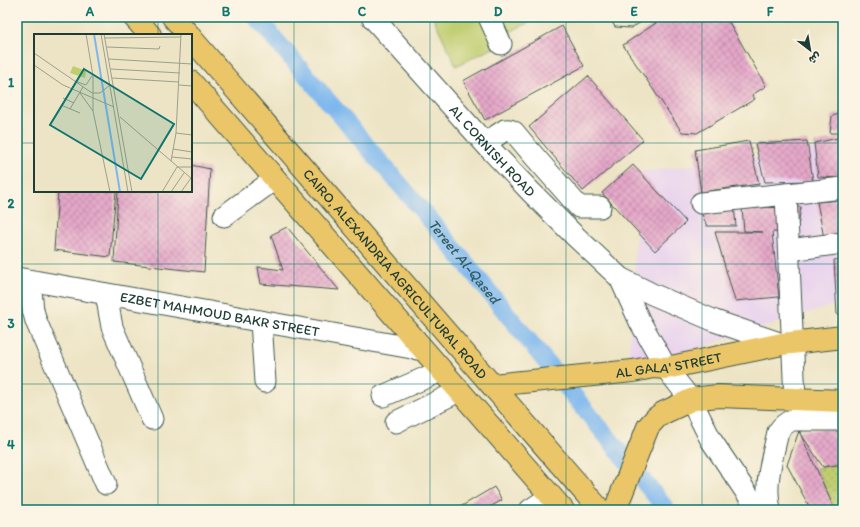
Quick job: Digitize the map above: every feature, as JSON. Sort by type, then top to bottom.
[{"type":"main road","points":[[134,17],[149,34]]},
{"type":"main road","points":[[173,17],[188,34]]},
{"type":"main road","name":"CAIRO, ALEXANDRIA AGRICULTURAL ROAD","points":[[192,39],[492,385],[611,507]]},
{"type":"main road","name":"CAIRO, ALEXANDRIA AGRICULTURAL ROAD","points":[[192,83],[557,503]]},
{"type":"main road","name":"AL GALA' STREET","points":[[492,385],[633,371],[652,367],[666,368],[787,343],[843,337]]},
{"type":"main road","points":[[611,507],[648,427],[663,413],[692,400],[720,396],[843,401]]},
{"type":"street","name":"AL CORNISH ROAD","points":[[372,17],[532,193],[620,278],[652,294],[716,321],[787,343]]},
{"type":"street","points":[[489,17],[501,44]]},
{"type":"street","points":[[485,143],[505,130],[511,130],[580,207],[600,207]]},
{"type":"street","points":[[224,216],[275,179]]},
{"type":"street","points":[[701,203],[843,188]]},
{"type":"street","points":[[786,194],[788,250],[787,343],[795,400]]},
{"type":"street","points":[[788,250],[843,243]]},
{"type":"street","name":"AL CORNISH ROAD","points":[[620,278],[640,322],[666,368],[692,400],[711,440],[757,510]]},
{"type":"street","points":[[24,280],[36,321],[106,484]]},
{"type":"street","name":"EZBET MAHMOUD BAKR STREET","points":[[24,280],[424,350]]},
{"type":"street","points":[[106,294],[112,327],[152,419]]},
{"type":"street","points":[[261,321],[265,382]]},
{"type":"street","points":[[383,396],[441,371]]},
{"type":"street","points":[[396,422],[459,391]]},
{"type":"street","points":[[770,510],[768,478],[778,432],[786,422],[792,420],[843,420]]},
{"type":"street","points":[[530,510],[557,503]]},
{"type":"shaded area","points":[[843,145],[843,302],[628,370],[640,172]]},
{"type":"green space","points":[[433,17],[483,17],[497,46],[456,66]]},
{"type":"green space","points":[[495,17],[541,17],[503,35]]},
{"type":"green space","points":[[843,464],[843,510],[835,510],[816,468]]},
{"type":"building","points":[[609,17],[650,17],[631,28],[615,27]]},
{"type":"building","points":[[665,17],[726,17],[766,86],[752,95],[755,99],[697,133],[682,132],[623,45]]},
{"type":"building","points":[[562,26],[584,66],[485,120],[463,81]]},
{"type":"building","points":[[588,76],[643,140],[583,191],[529,127]]},
{"type":"building","points":[[843,113],[843,133],[830,133],[832,116]]},
{"type":"building","points":[[843,137],[843,178],[818,177],[814,143]]},
{"type":"building","points":[[749,141],[759,184],[701,192],[695,150]]},
{"type":"building","points":[[807,141],[813,181],[765,182],[755,144]]},
{"type":"building","points":[[192,165],[210,169],[204,272],[114,262],[118,192],[192,192]]},
{"type":"building","points":[[633,165],[686,222],[655,251],[602,193]]},
{"type":"building","points":[[58,192],[116,192],[110,257],[54,250]]},
{"type":"building","points":[[843,200],[843,239],[824,238],[817,202]]},
{"type":"building","points":[[734,206],[736,226],[707,226],[700,210]]},
{"type":"building","points":[[801,207],[797,233],[772,232],[779,297],[735,301],[715,232],[763,232],[744,231],[742,208]]},
{"type":"building","points":[[287,227],[339,290],[261,284],[258,267],[283,270],[271,235]]},
{"type":"building","points":[[843,259],[843,315],[837,315],[834,260]]},
{"type":"building","points":[[843,427],[843,464],[823,467],[799,431]]},
{"type":"building","points":[[799,431],[835,510],[811,510],[787,465]]},
{"type":"building","points":[[494,487],[502,500],[485,510],[455,510]]},
{"type":"waterway","name":"Tereet Al-Qased","points":[[256,17],[432,222],[667,510]]}]
